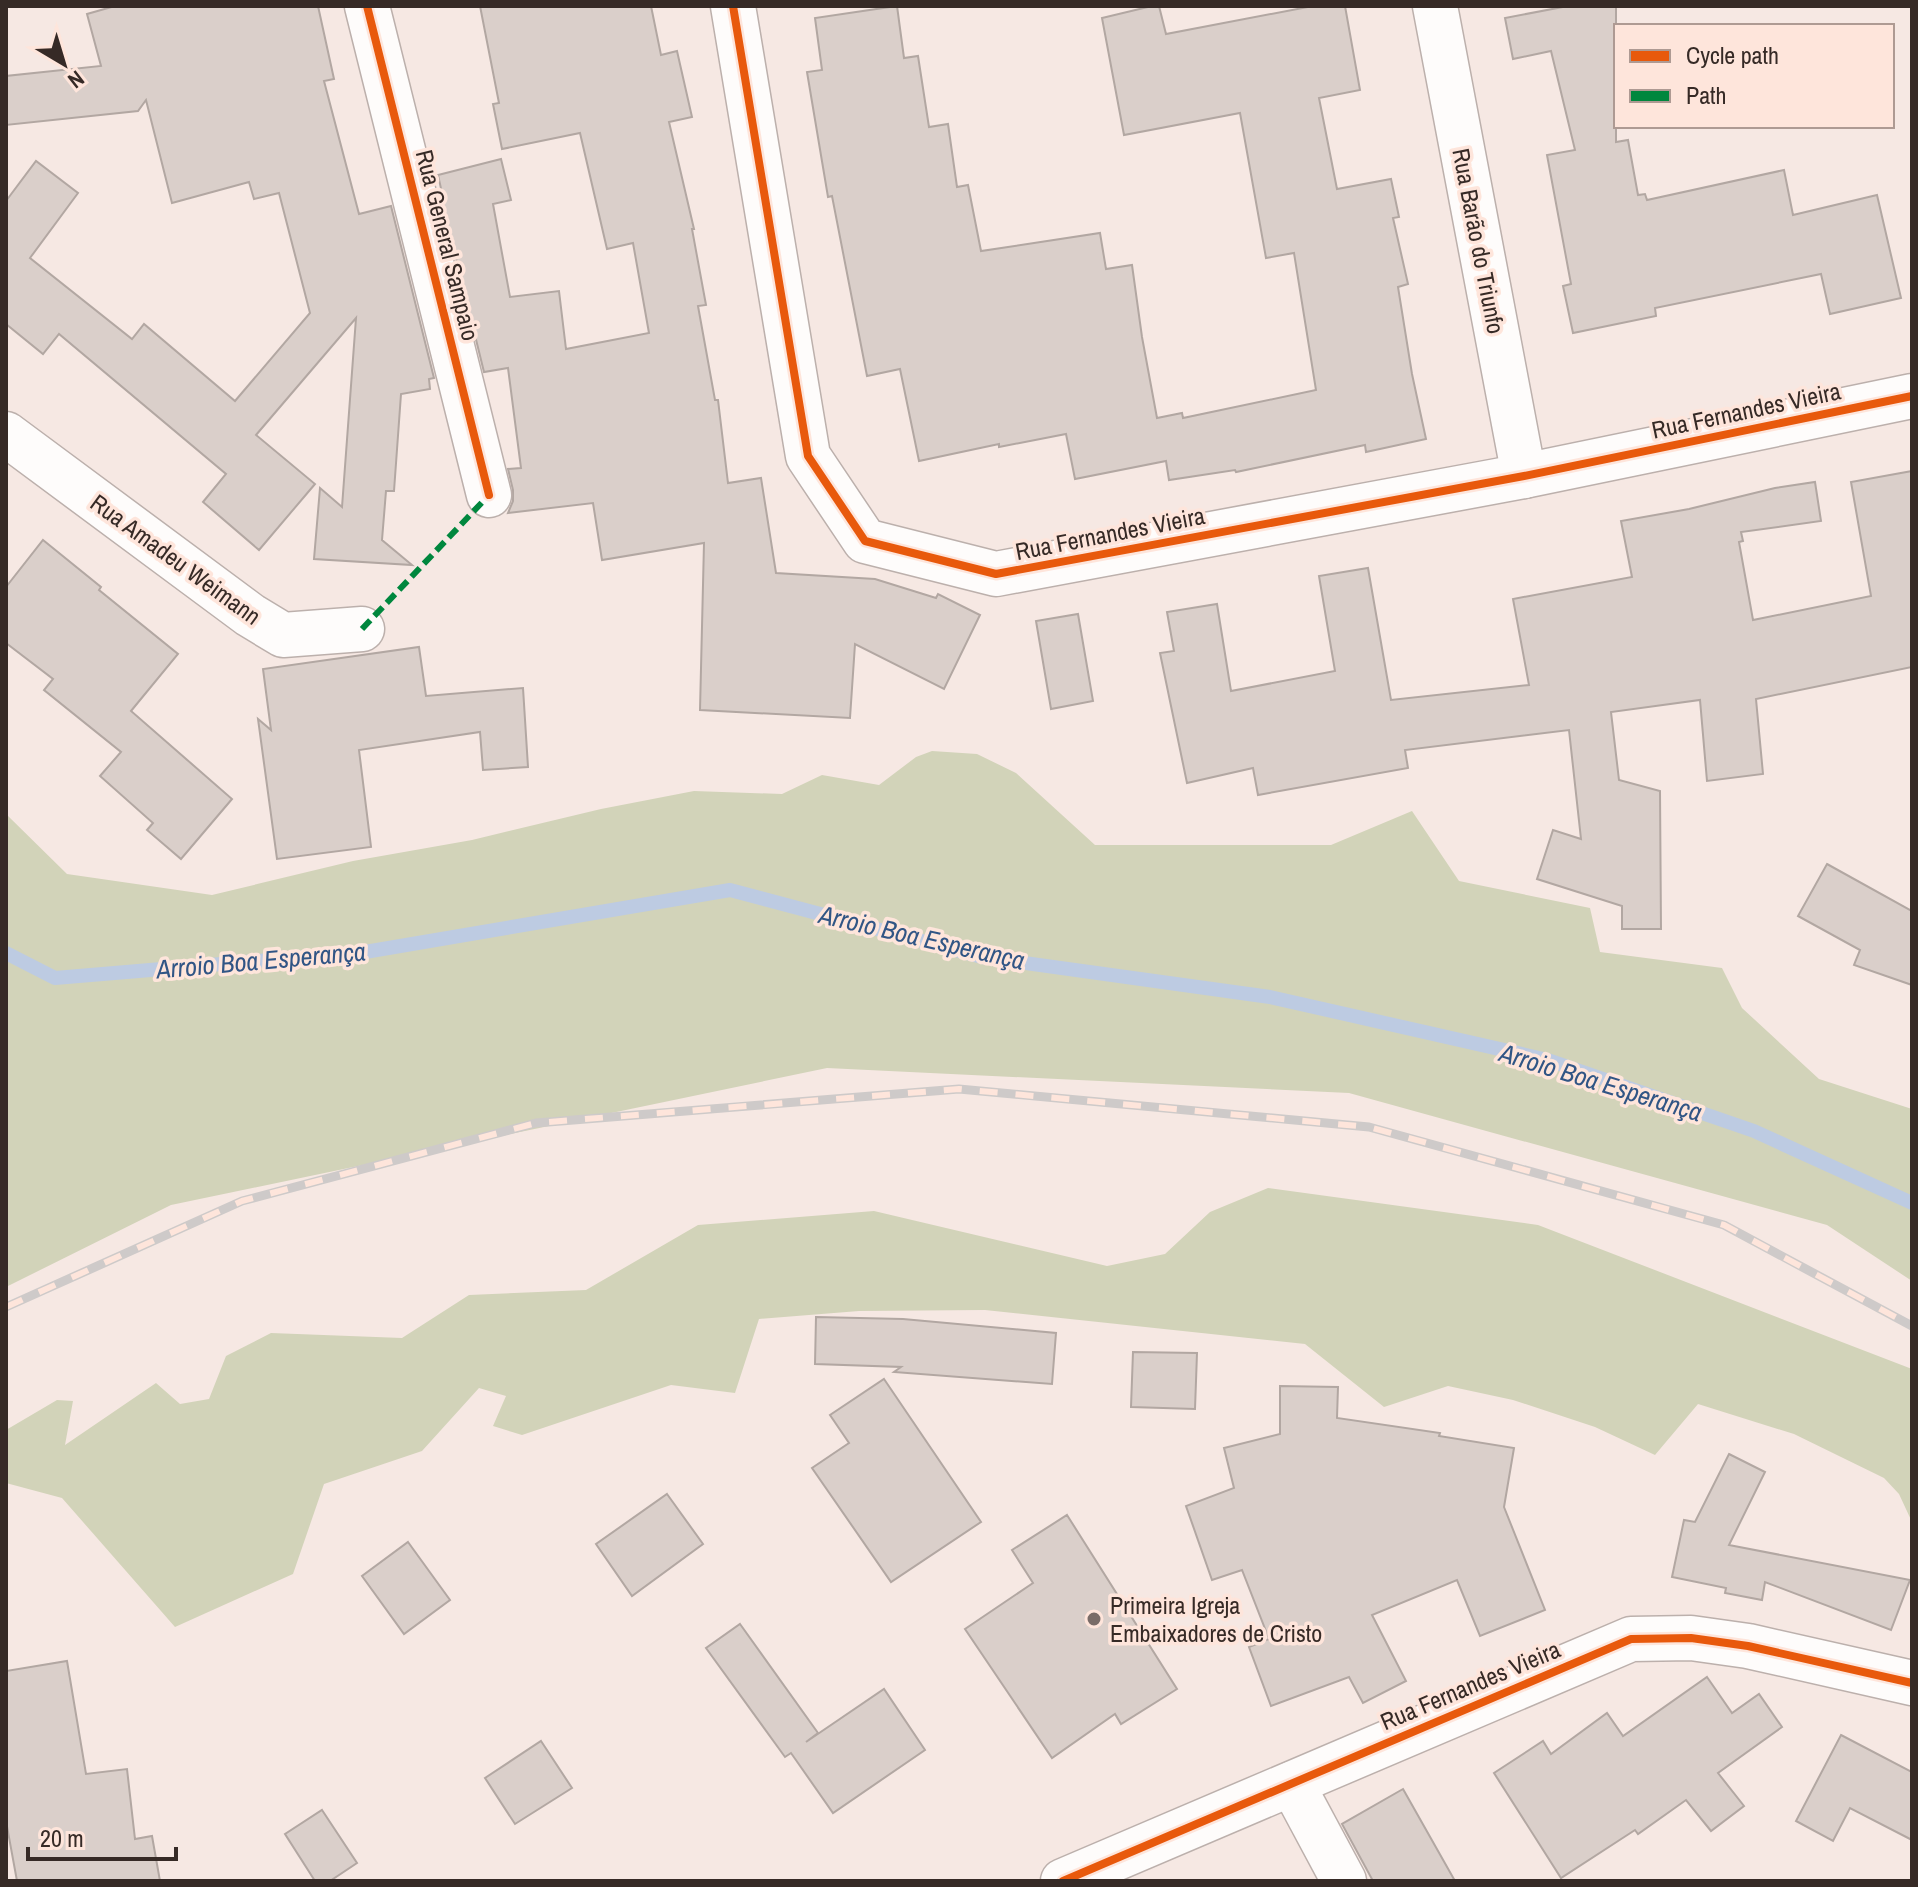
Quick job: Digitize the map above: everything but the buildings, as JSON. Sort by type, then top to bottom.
[{"type":"street","name":"Rua General Sampaio","points":[[367,6],[489,495]]},
{"type":"street","name":"Rua Fernandes Vieira","points":[[733,6],[808,456],[865,541],[996,574],[1524,476],[1912,396]]},
{"type":"street","name":"Rua Barão do Triunfo","points":[[1435,6],[1524,476]]},
{"type":"street","name":"Rua Amadeu Weimann","points":[[6,434],[250,615],[283,635],[362,629]]},
{"type":"street","name":"Rua Fernandes Vieira","points":[[1063,1881],[1631,1639],[1691,1638],[1748,1646],[1912,1683]]},
{"type":"street","points":[[1292,1784],[1344,1881]]},
{"type":"green space","points":[[932,751],[977,754],[1016,773],[1095,845],[1331,845],[1412,811],[1459,881],[1590,908],[1600,952],[1722,968],[1742,1008],[1819,1079],[1912,1109],[1912,1281],[1827,1225],[1349,1093],[827,1068],[171,1205],[6,1287],[6,814],[67,874],[212,895],[353,861],[472,840],[601,809],[694,791],[782,794],[822,775],[879,785],[916,757]]},
{"type":"green space","points":[[1268,1188],[1538,1225],[1912,1369],[1912,1522],[1899,1494],[1884,1478],[1794,1434],[1698,1404],[1655,1455],[1595,1427],[1513,1400],[1448,1386],[1384,1407],[1305,1344],[985,1310],[859,1311],[759,1319],[735,1393],[671,1385],[522,1435],[493,1426],[506,1396],[479,1388],[422,1451],[324,1484],[293,1574],[175,1627],[62,1498],[6,1483],[6,1430],[57,1400],[73,1401],[65,1445],[156,1383],[180,1404],[209,1399],[226,1356],[271,1333],[402,1338],[469,1295],[586,1290],[698,1225],[874,1211],[1107,1266],[1165,1254],[1210,1212]]},
{"type":"waterway","name":"Arroio Boa Esperança","points":[[6,953],[55,978],[365,952],[730,890],[982,957],[1270,997],[1548,1060],[1754,1131],[1912,1203]]},
{"type":"railway","points":[[6,1307],[242,1201],[536,1123],[959,1089],[1369,1127],[1724,1225],[1912,1326]]},
{"type":"marked path","points":[[362,629],[489,495]]},
{"type":"cycle path","points":[[367,6],[489,495]]},
{"type":"cycle path","points":[[733,6],[808,456],[865,541],[996,574],[1524,476],[1912,396]]},
{"type":"cycle path","points":[[1063,1881],[1631,1639],[1691,1638],[1748,1646],[1912,1683]]},
{"type":"place","name":"Primeira Igreja Embaixadores de Cristo","points":[[1094,1619]]}]
